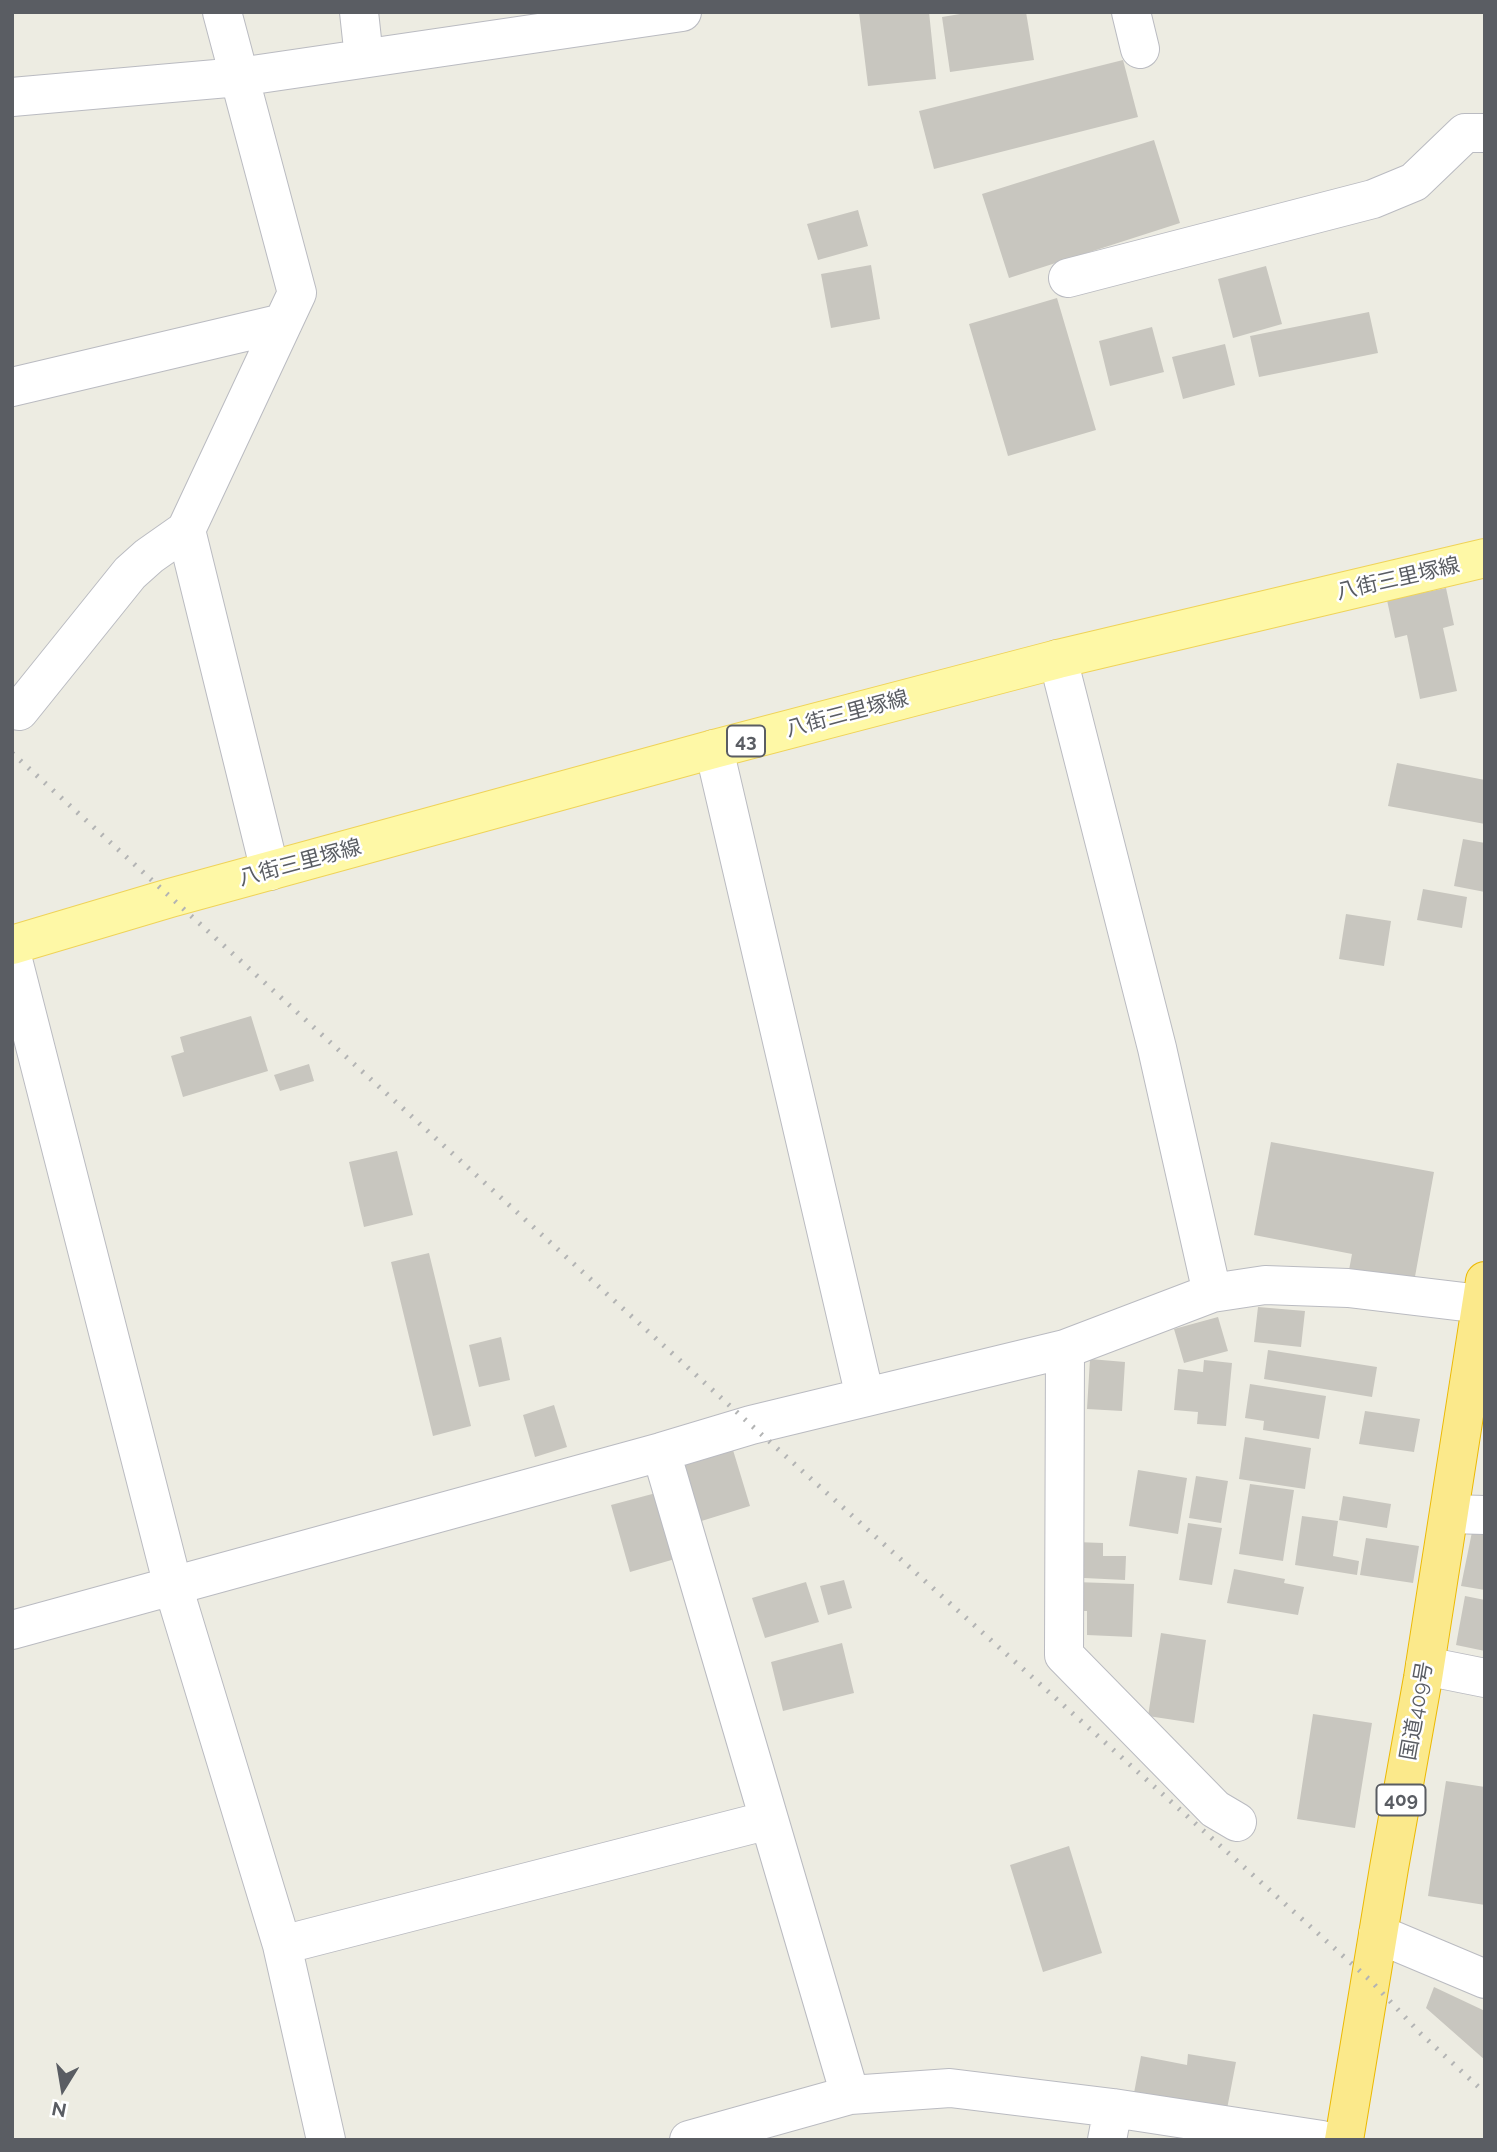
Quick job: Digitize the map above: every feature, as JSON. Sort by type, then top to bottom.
[{"type":"highway","name":"国道409号","points":[[1344,2140],[1425,1666],[1467,1515],[1483,1292]]},
{"type":"main road","name":"八街三里塚線","points":[[12,945],[713,749],[1058,659],[1485,558]]},
{"type":"street","points":[[19,711],[130,573],[186,530],[297,293],[222,12]]},
{"type":"street","points":[[359,12],[364,58]]},
{"type":"street","points":[[12,97],[239,77],[682,12]]},
{"type":"street","points":[[1131,12],[1140,49]]},
{"type":"street","points":[[1068,278],[1373,199],[1414,182],[1465,133],[1485,133]]},
{"type":"street","points":[[12,387],[283,323]]},
{"type":"street","points":[[186,530],[270,871]]},
{"type":"street","points":[[1058,659],[1157,1048],[1212,1293]]},
{"type":"street","points":[[713,749],[865,1397]]},
{"type":"street","points":[[12,956],[173,1586],[282,1945],[326,2140]]},
{"type":"street","points":[[12,1630],[751,1425],[1065,1349],[1212,1293],[1265,1285],[1483,1292]]},
{"type":"street","points":[[1065,1349],[1064,1655],[1215,1809],[1237,1822]]},
{"type":"street","points":[[661,1452],[850,2095]]},
{"type":"street","points":[[1425,1666],[1485,1678]]},
{"type":"street","points":[[282,1945],[769,1820]]},
{"type":"street","points":[[1378,1934],[1485,1979]]},
{"type":"street","points":[[689,2140],[850,2095],[950,2088],[1110,2124],[1322,2140]]},
{"type":"building","points":[[859,12],[929,12],[936,79],[868,86]]},
{"type":"building","points":[[972,12],[1026,12],[1034,60],[950,72],[942,17]]},
{"type":"building","points":[[1123,60],[1138,117],[934,169],[919,111]]},
{"type":"building","points":[[1154,140],[1180,223],[1009,278],[982,194]]},
{"type":"building","points":[[858,210],[868,246],[818,260],[807,224]]},
{"type":"building","points":[[871,265],[880,319],[831,328],[821,274]]},
{"type":"building","points":[[1266,266],[1282,324],[1233,338],[1218,279]]},
{"type":"building","points":[[1057,298],[1096,430],[1008,456],[969,324]]},
{"type":"building","points":[[1369,312],[1378,353],[1259,377],[1250,336]]},
{"type":"building","points":[[1152,327],[1164,372],[1110,386],[1099,341]]},
{"type":"building","points":[[1225,344],[1235,385],[1183,399],[1172,357]]},
{"type":"building","points":[[1446,588],[1454,625],[1443,628],[1457,691],[1420,699],[1407,635],[1395,638],[1387,600]]},
{"type":"building","points":[[1397,763],[1485,780],[1485,824],[1388,806]]},
{"type":"building","points":[[1463,839],[1485,843],[1485,892],[1454,886]]},
{"type":"building","points":[[1423,889],[1467,897],[1462,928],[1417,920]]},
{"type":"building","points":[[1346,914],[1391,921],[1384,966],[1339,959]]},
{"type":"building","points":[[251,1016],[268,1071],[183,1097],[171,1056],[184,1052],[180,1037]]},
{"type":"building","points":[[309,1064],[314,1081],[280,1091],[274,1075]]},
{"type":"building","points":[[1271,1142],[1434,1172],[1414,1282],[1349,1270],[1352,1254],[1254,1235]]},
{"type":"building","points":[[397,1151],[413,1215],[364,1227],[349,1162]]},
{"type":"building","points":[[429,1253],[471,1426],[433,1436],[391,1262]]},
{"type":"building","points":[[1258,1307],[1305,1311],[1301,1347],[1254,1342]]},
{"type":"building","points":[[1218,1317],[1228,1351],[1184,1363],[1174,1329]]},
{"type":"building","points":[[501,1337],[510,1380],[479,1387],[469,1345]]},
{"type":"building","points":[[1268,1350],[1377,1367],[1372,1397],[1264,1379]]},
{"type":"building","points":[[1090,1359],[1125,1362],[1122,1411],[1087,1409]]},
{"type":"building","points":[[1204,1360],[1232,1363],[1226,1426],[1197,1424],[1198,1412],[1174,1410],[1178,1369],[1203,1372]]},
{"type":"building","points":[[1250,1384],[1326,1396],[1319,1439],[1263,1430],[1264,1421],[1245,1418]]},
{"type":"building","points":[[554,1405],[567,1447],[535,1457],[523,1415]]},
{"type":"building","points":[[1365,1411],[1420,1419],[1414,1452],[1359,1444]]},
{"type":"building","points":[[1245,1437],[1311,1448],[1305,1489],[1239,1479]]},
{"type":"building","points":[[733,1450],[750,1506],[695,1523],[678,1466]]},
{"type":"building","points":[[1138,1470],[1187,1478],[1178,1534],[1129,1526]]},
{"type":"building","points":[[1196,1476],[1228,1481],[1221,1523],[1189,1518]]},
{"type":"building","points":[[1250,1484],[1294,1490],[1283,1561],[1239,1554]]},
{"type":"building","points":[[656,1493],[675,1559],[630,1572],[611,1505]]},
{"type":"building","points":[[1343,1496],[1391,1504],[1387,1528],[1339,1520]]},
{"type":"building","points":[[1302,1516],[1338,1521],[1333,1556],[1359,1561],[1357,1575],[1295,1565]]},
{"type":"building","points":[[1188,1523],[1222,1528],[1212,1585],[1179,1580]]},
{"type":"building","points":[[1472,1532],[1485,1535],[1485,1590],[1461,1586]]},
{"type":"building","points":[[1366,1538],[1419,1546],[1413,1583],[1360,1575]]},
{"type":"building","points":[[1076,1542],[1103,1543],[1103,1556],[1126,1556],[1125,1580],[1084,1578]]},
{"type":"building","points":[[1234,1569],[1285,1579],[1284,1583],[1304,1587],[1298,1615],[1227,1603]]},
{"type":"building","points":[[844,1580],[852,1608],[828,1615],[820,1586]]},
{"type":"building","points":[[806,1582],[819,1622],[765,1638],[752,1598]]},
{"type":"building","points":[[1075,1582],[1134,1584],[1132,1637],[1087,1635],[1087,1611],[1074,1611]]},
{"type":"building","points":[[1465,1596],[1485,1600],[1485,1651],[1456,1645]]},
{"type":"building","points":[[1161,1633],[1206,1640],[1194,1723],[1148,1716]]},
{"type":"building","points":[[842,1643],[854,1693],[783,1711],[771,1662]]},
{"type":"building","points":[[1313,1714],[1372,1723],[1355,1828],[1297,1819]]},
{"type":"building","points":[[1446,1781],[1485,1787],[1485,1905],[1428,1896]]},
{"type":"building","points":[[1069,1846],[1102,1953],[1043,1972],[1010,1865]]},
{"type":"building","points":[[1434,1987],[1485,2011],[1485,2060],[1426,2008]]},
{"type":"building","points":[[1188,2054],[1236,2062],[1227,2109],[1134,2093],[1141,2056],[1187,2065]]},
{"type":"railway","points":[[12,753],[751,1425],[1371,1981],[1420,2033],[1485,2093]]}]
